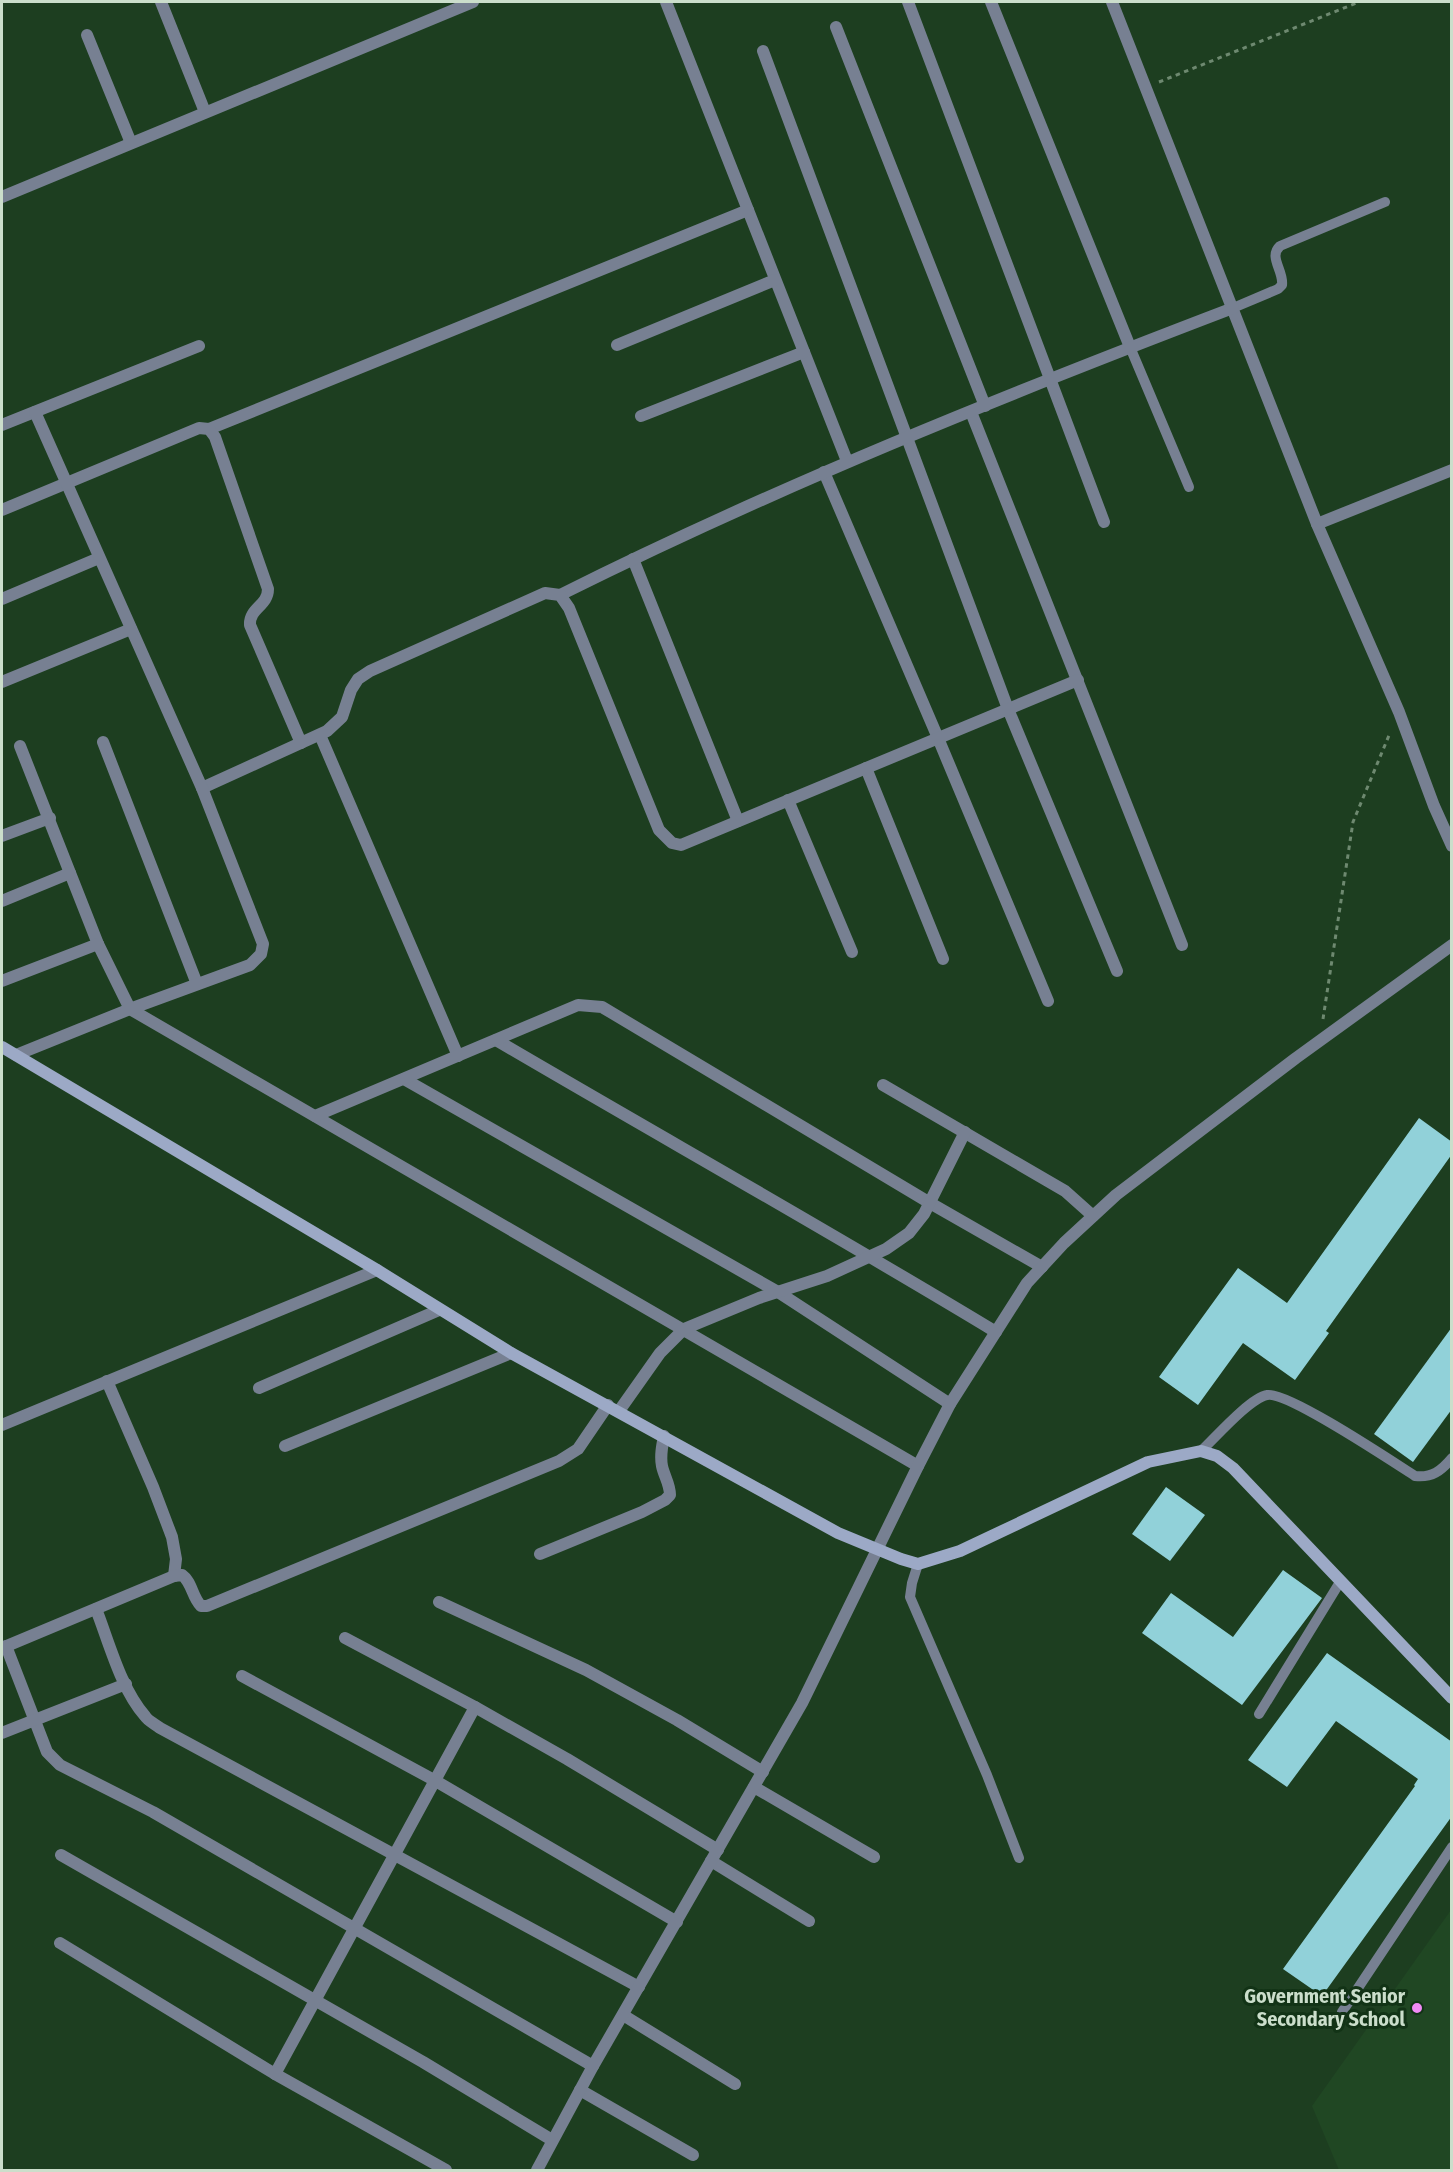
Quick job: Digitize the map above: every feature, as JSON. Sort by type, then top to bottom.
[{"type":"street","points":[[161,2],[205,112]]},
{"type":"street","points":[[2,197],[473,2]]},
{"type":"street","points":[[666,2],[847,461]]},
{"type":"street","points":[[908,2],[1104,522]]},
{"type":"street","points":[[990,2],[1130,347]]},
{"type":"street","points":[[1112,2],[1317,524],[1399,712],[1434,806],[1452,846]]},
{"type":"street","points":[[836,27],[985,406]]},
{"type":"street","points":[[87,35],[131,143]]},
{"type":"street","points":[[763,51],[1008,709],[1117,971]]},
{"type":"street","points":[[2,510],[199,428],[208,429],[748,210]]},
{"type":"street","points":[[616,345],[775,279]]},
{"type":"street","points":[[202,788],[327,731],[342,717],[351,690],[358,679],[370,671],[546,593],[560,595],[847,461],[1051,378],[1233,308]]},
{"type":"street","points":[[2,425],[199,346]]},
{"type":"street","points":[[642,416],[804,352]]},
{"type":"street","points":[[16,1055],[129,1009],[250,965],[261,954],[263,944],[202,788],[34,412]]},
{"type":"street","points":[[971,412],[1182,945]]},
{"type":"street","points":[[208,429],[215,437],[268,589],[268,596],[264,603],[252,612],[250,625],[301,743]]},
{"type":"street","points":[[1317,524],[1452,470]]},
{"type":"street","points":[[824,472],[1047,1000]]},
{"type":"street","points":[[2,599],[99,558]]},
{"type":"street","points":[[633,559],[738,821]]},
{"type":"street","points":[[560,595],[569,608],[659,830],[666,839],[681,845],[1078,680]]},
{"type":"street","points":[[2,682],[130,629]]},
{"type":"street","points":[[320,735],[458,1056]]},
{"type":"street","points":[[103,742],[197,984]]},
{"type":"street","points":[[20,746],[98,944],[129,1009],[918,1466]]},
{"type":"street","points":[[866,768],[943,959]]},
{"type":"street","points":[[788,800],[852,952]]},
{"type":"street","points":[[2,836],[50,818]]},
{"type":"street","points":[[2,901],[70,873]]},
{"type":"street","points":[[2,981],[98,944]]},
{"type":"street","points":[[538,2170],[593,2066],[802,1703],[950,1404],[1028,1283],[1116,1195],[1452,945]]},
{"type":"street","points":[[315,1116],[578,1005],[591,1005],[602,1008],[1042,1267]]},
{"type":"street","points":[[496,1040],[870,1256],[996,1332]]},
{"type":"street","points":[[2,1047],[377,1270],[511,1353],[838,1533],[918,1564],[934,1561],[996,1536],[1148,1462],[1201,1451],[1217,1456],[1233,1468],[1452,1698]]},
{"type":"street","points":[[404,1079],[778,1292],[950,1404]]},
{"type":"street","points":[[884,1085],[1065,1191],[1093,1216]]},
{"type":"street","points":[[593,2066],[153,1812],[60,1765],[47,1752],[4,1647],[174,1576],[182,1575],[187,1578],[197,1601],[201,1606],[207,1606],[560,1461],[578,1449],[660,1353],[684,1329],[778,1292],[827,1276],[886,1249],[909,1233],[924,1214],[965,1132]]},
{"type":"street","points":[[2,1425],[377,1270]]},
{"type":"street","points":[[259,1388],[439,1310]]},
{"type":"street","points":[[285,1446],[511,1353]]},
{"type":"street","points":[[108,1381],[172,1538],[176,1559],[174,1576]]},
{"type":"street","points":[[540,1554],[642,1512],[665,1500],[670,1495],[670,1488],[662,1466],[661,1453],[664,1436]]},
{"type":"street","points":[[439,1602],[586,1670],[677,1720],[763,1772]]},
{"type":"street","points":[[96,1609],[126,1684],[146,1718],[160,1728],[639,1987]]},
{"type":"street","points":[[345,1638],[567,1759],[809,1921]]},
{"type":"street","points":[[242,1676],[434,1780],[677,1922]]},
{"type":"street","points":[[2,1733],[126,1684]]},
{"type":"street","points":[[275,2074],[474,1707]]},
{"type":"street","points":[[754,1787],[874,1857]]},
{"type":"street","points":[[61,1855],[423,2062],[552,2140]]},
{"type":"street","points":[[60,1943],[275,2074],[446,2170]]},
{"type":"street","points":[[623,2015],[735,2084]]},
{"type":"street","points":[[580,2090],[693,2155]]},
{"type":"lane","points":[[1233,308],[1278,289],[1282,285],[1283,279],[1275,256],[1275,250],[1280,246],[1385,202]]},
{"type":"lane","points":[[1130,347],[1189,487]]},
{"type":"lane","points":[[1201,1451],[1253,1401],[1268,1394],[1280,1396],[1319,1416],[1415,1476],[1426,1477],[1440,1472],[1452,1458]]},
{"type":"lane","points":[[918,1564],[910,1597],[987,1775],[1019,1858]]},
{"type":"lane","points":[[1259,1714],[1340,1582]]},
{"type":"lane","points":[[1342,2012],[1452,1847]]},
{"type":"path","points":[[1147,87],[1359,2]]},
{"type":"path","points":[[1319,1042],[1353,822],[1399,712]]},
{"type":"shaded area","name":"Government Senior Secondary School","points":[[1451,1910],[1451,2170],[1339,2170],[1312,2106]]},
{"type":"building","points":[[1419,1118],[1452,1142],[1452,1154],[1326,1331],[1329,1333],[1295,1380],[1243,1343],[1198,1405],[1159,1377],[1238,1268],[1287,1303]]},
{"type":"building","points":[[1452,1327],[1452,1409],[1413,1462],[1374,1434]]},
{"type":"building","points":[[1166,1487],[1205,1515],[1170,1561],[1132,1534]]},
{"type":"building","points":[[1283,1570],[1322,1598],[1242,1705],[1142,1633],[1171,1593],[1233,1637]]},
{"type":"building","points":[[1327,1653],[1452,1742],[1452,1816],[1322,1996],[1283,1969],[1418,1779],[1336,1721],[1287,1787],[1248,1760]]},
{"type":"place","name":"Government Senior Secondary School","points":[[1417,2008]]}]
